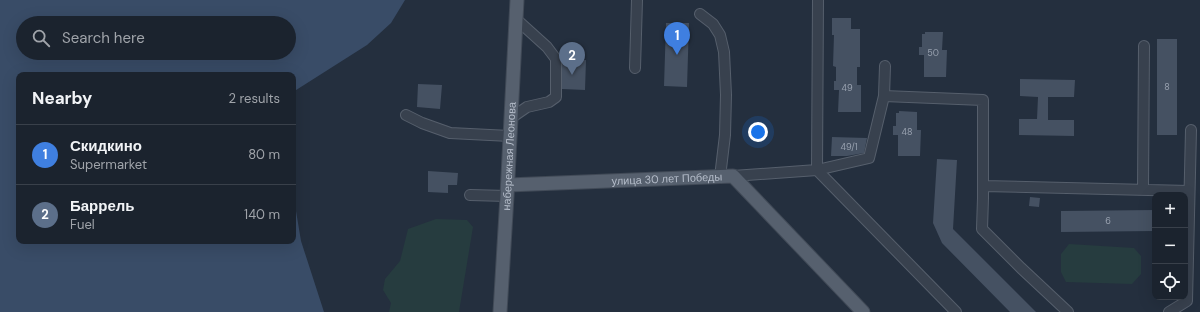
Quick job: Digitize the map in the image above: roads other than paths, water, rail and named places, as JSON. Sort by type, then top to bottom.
[{"type":"main road","name":"набережная Леонова","points":[[500,312],[517,0]]},
{"type":"main road","name":"улица 30 лет Победы","points":[[507,190],[726,176],[863,312]]},
{"type":"street","points":[[635,68],[637,0]]},
{"type":"street","points":[[818,0],[817,170],[956,312]]},
{"type":"street","points":[[700,14],[713,24],[720,35],[724,52],[726,95],[726,176],[817,170],[869,158],[884,96],[885,66]]},
{"type":"street","points":[[511,118],[527,107],[549,102],[556,97],[556,59],[547,47],[516,19]]},
{"type":"street","points":[[1143,190],[1144,46]]},
{"type":"street","points":[[884,96],[983,100],[982,229],[1068,312]]},
{"type":"street","points":[[406,115],[422,123],[450,133],[510,136]]},
{"type":"street","points":[[1169,312],[1187,301],[1191,130]]},
{"type":"street","points":[[983,186],[1189,191]]},
{"type":"street","points":[[470,195],[507,190]]},
{"type":"water","points":[[0,0],[405,0],[391,23],[367,45],[296,90],[296,72],[16,72],[16,244],[296,244],[296,211],[301,241],[324,312],[0,312]]},
{"type":"place","name":"Скидкино","points":[[677,55]]},
{"type":"place","name":"Баррель","points":[[572,75]]}]
